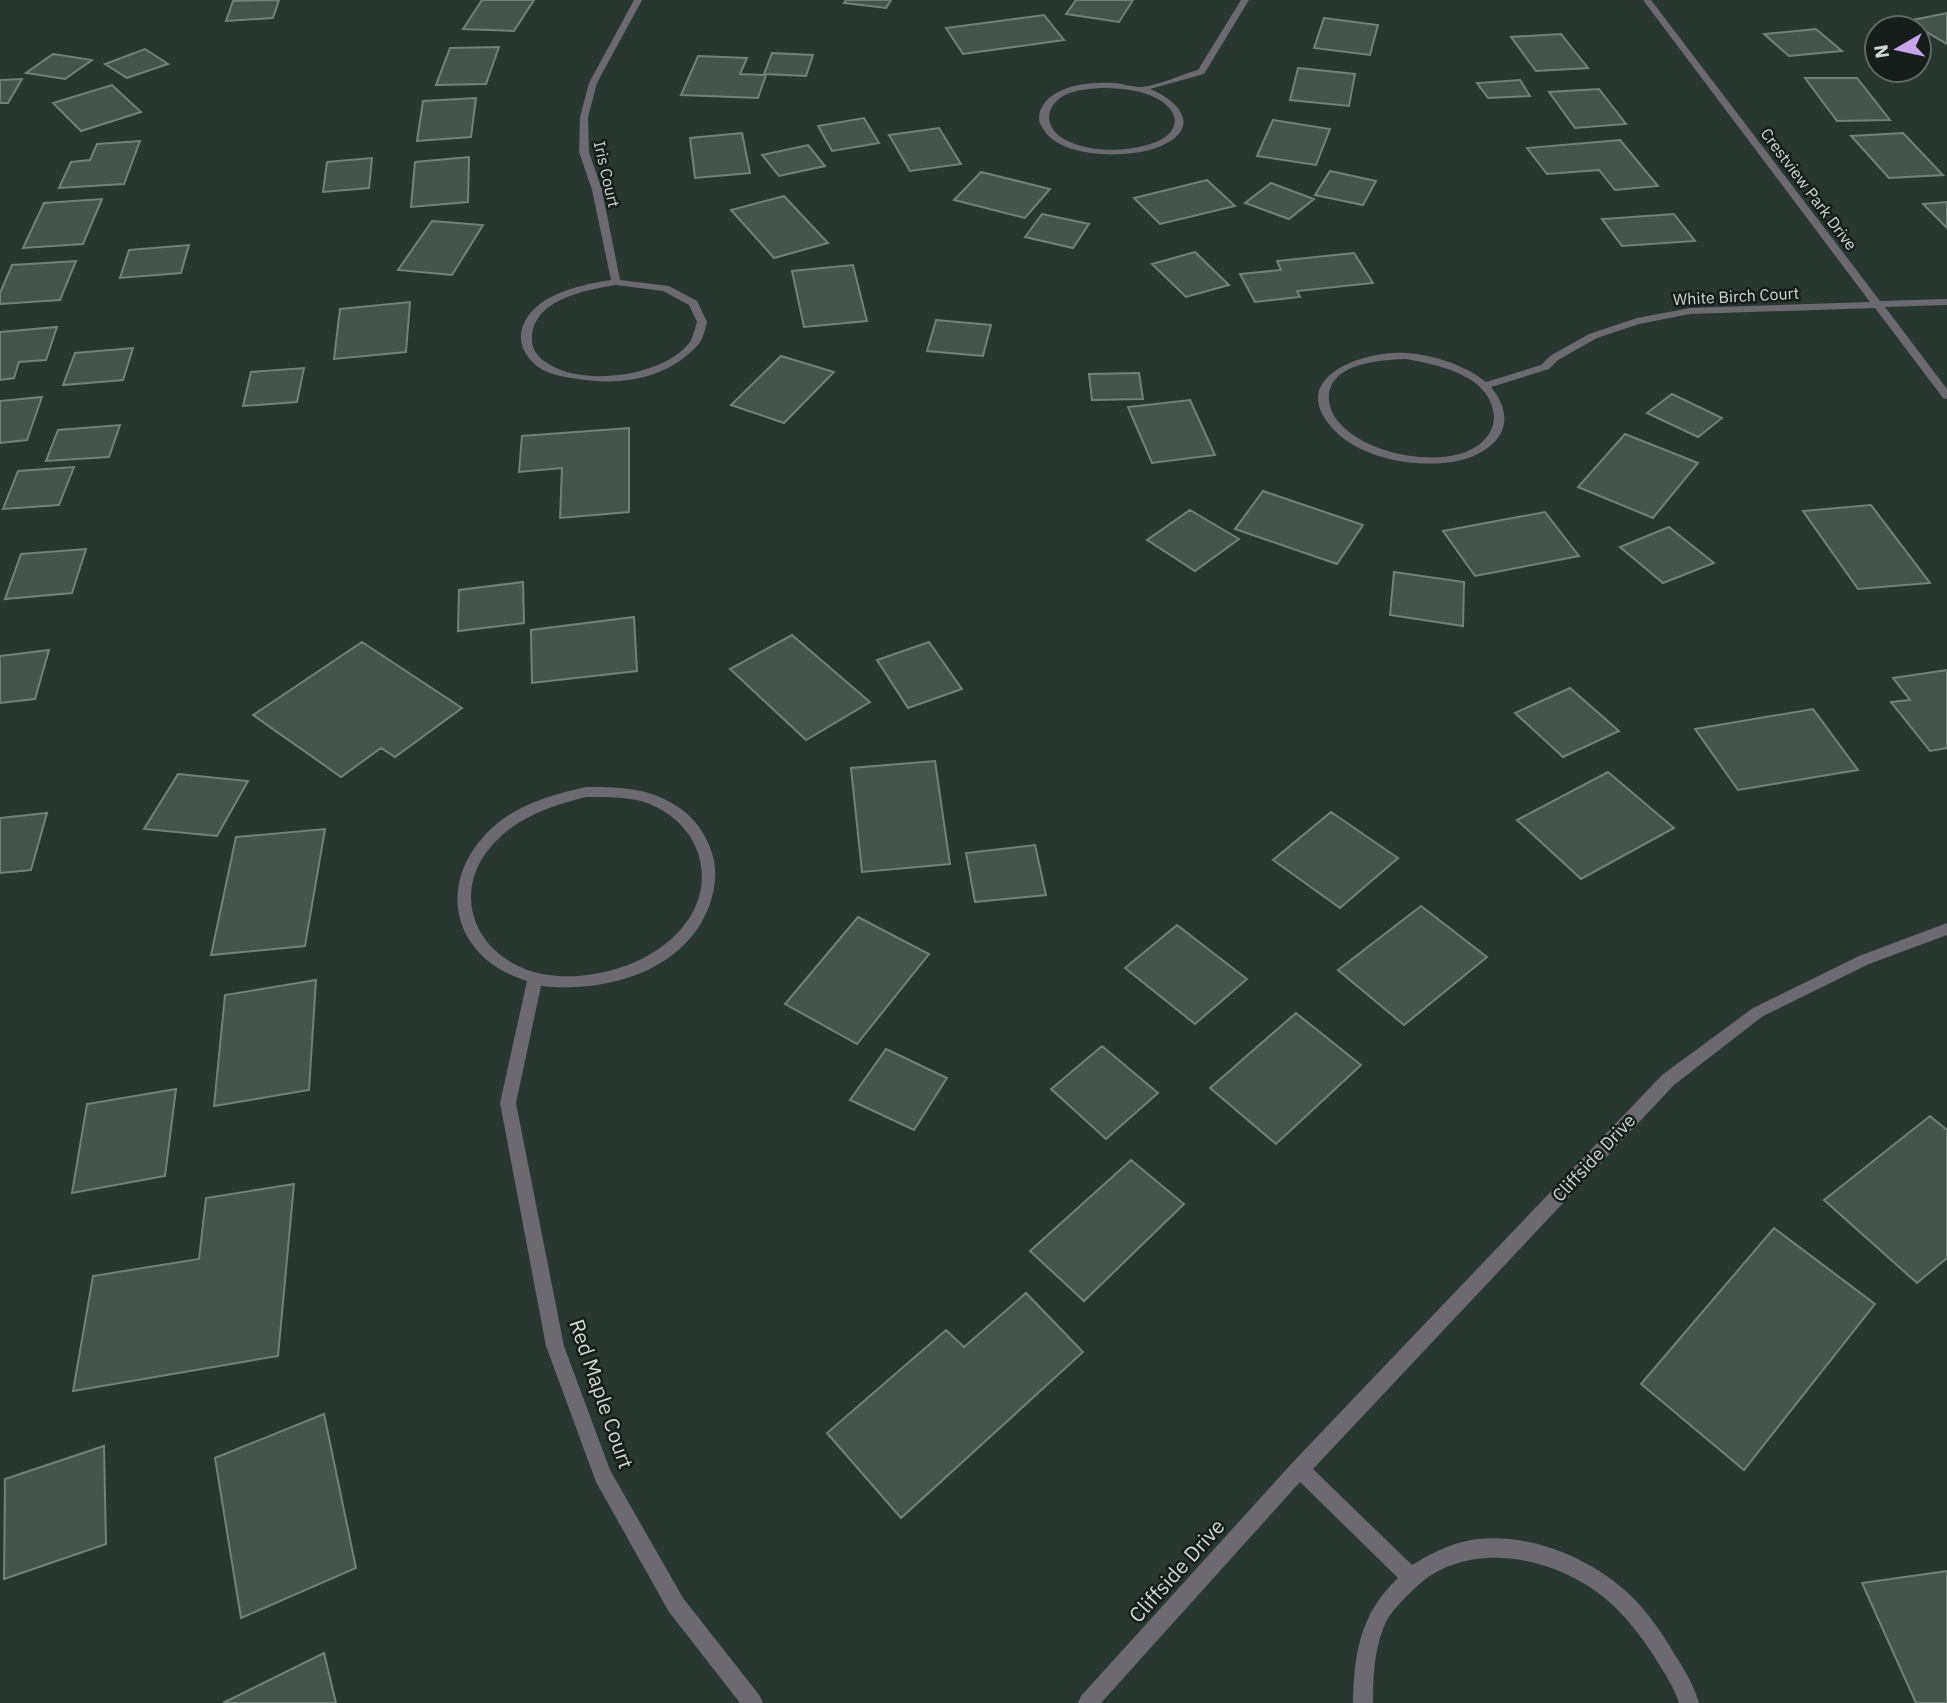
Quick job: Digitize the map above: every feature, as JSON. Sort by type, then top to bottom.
[{"type":"street","name":"Iris Court","points":[[616,282],[597,190],[584,152],[584,117],[593,83],[638,0]]},
{"type":"street","points":[[1142,89],[1174,106],[1181,117],[1179,129],[1153,147],[1130,152],[1082,149],[1056,138],[1042,123],[1042,112],[1048,102],[1070,91],[1099,85],[1142,89],[1201,72],[1245,0]]},
{"type":"street","name":"Crestview Park Drive","points":[[1647,0],[1946,393]]},
{"type":"street","points":[[616,282],[644,282],[668,288],[687,297],[700,310],[704,326],[698,342],[684,357],[662,370],[635,378],[605,381],[575,378],[550,370],[534,357],[526,341],[529,325],[541,309],[561,296],[588,286],[616,282]]},
{"type":"street","name":"White Birch Court","points":[[1484,386],[1545,367],[1554,358],[1593,336],[1637,321],[1690,311],[1947,302]]},
{"type":"street","points":[[1406,356],[1436,361],[1463,372],[1484,386],[1497,401],[1500,418],[1496,434],[1482,447],[1461,456],[1434,460],[1406,459],[1378,453],[1353,441],[1334,427],[1324,409],[1323,391],[1334,376],[1352,364],[1377,358],[1406,356]]},
{"type":"street","points":[[586,792],[625,792],[660,802],[686,819],[705,843],[711,873],[704,904],[686,933],[655,958],[618,975],[576,983],[535,979],[499,965],[474,941],[462,910],[466,878],[482,847],[510,821],[546,802],[586,792]]},
{"type":"street","name":"Cliffside Drive","points":[[1088,1703],[1300,1469],[1668,1080],[1758,1012],[1864,960],[1947,929]]},
{"type":"street","name":"Red Maple Court","points":[[535,979],[508,1103],[555,1346],[603,1475],[676,1605],[753,1703]]},
{"type":"street","points":[[1300,1469],[1409,1577]]},
{"type":"street","points":[[1363,1703],[1363,1665],[1379,1614],[1409,1577],[1453,1552],[1506,1547],[1559,1559],[1611,1590],[1654,1635],[1689,1703]]},
{"type":"building","points":[[279,0],[273,18],[226,21],[233,1]]},
{"type":"building","points":[[482,0],[534,0],[514,31],[463,29]]},
{"type":"building","points":[[846,0],[891,0],[886,8],[844,3]]},
{"type":"building","points":[[1076,0],[1133,0],[1119,22],[1066,14]]},
{"type":"building","points":[[1947,13],[1947,44],[1933,36],[1933,16]]},
{"type":"building","points":[[1044,15],[1064,40],[963,54],[946,28]]},
{"type":"building","points":[[1324,18],[1378,25],[1370,55],[1314,48]]},
{"type":"building","points":[[1816,29],[1842,51],[1789,56],[1764,34]]},
{"type":"building","points":[[1561,34],[1588,68],[1536,71],[1511,37]]},
{"type":"building","points":[[499,47],[486,84],[436,85],[450,48]]},
{"type":"building","points":[[145,49],[168,64],[127,78],[105,64]]},
{"type":"building","points":[[772,53],[813,55],[806,76],[764,74]]},
{"type":"building","points":[[53,54],[92,60],[65,79],[26,73]]},
{"type":"building","points":[[698,56],[747,58],[740,74],[766,75],[758,98],[681,95]]},
{"type":"building","points":[[1298,68],[1355,74],[1349,106],[1290,100]]},
{"type":"building","points":[[1805,78],[1857,78],[1890,120],[1837,121]]},
{"type":"building","points":[[22,79],[8,103],[0,103],[0,80]]},
{"type":"building","points":[[1520,80],[1530,96],[1488,98],[1477,83]]},
{"type":"building","points":[[112,85],[141,112],[81,131],[53,103]]},
{"type":"building","points":[[1599,89],[1626,124],[1575,128],[1549,92]]},
{"type":"building","points":[[476,98],[471,137],[417,141],[423,101]]},
{"type":"building","points":[[864,118],[879,143],[832,151],[818,126]]},
{"type":"building","points":[[1273,120],[1330,129],[1316,165],[1257,156]]},
{"type":"building","points":[[939,128],[961,164],[910,171],[889,135]]},
{"type":"building","points":[[742,133],[750,173],[695,178],[690,138]]},
{"type":"building","points":[[1903,133],[1943,175],[1889,178],[1851,136]]},
{"type":"building","points":[[1620,140],[1658,186],[1615,190],[1599,170],[1547,174],[1527,148]]},
{"type":"building","points":[[140,141],[124,184],[59,188],[71,162],[90,160],[97,144]]},
{"type":"building","points":[[808,145],[825,166],[779,176],[762,155]]},
{"type":"building","points":[[469,157],[468,202],[411,207],[415,162]]},
{"type":"building","points":[[372,158],[369,188],[323,192],[327,162]]},
{"type":"building","points":[[1330,171],[1376,181],[1363,205],[1315,195]]},
{"type":"building","points":[[981,172],[1050,189],[1025,218],[954,200]]},
{"type":"building","points":[[1207,180],[1235,206],[1160,224],[1134,198]]},
{"type":"building","points":[[1271,183],[1314,199],[1289,219],[1245,203]]},
{"type":"building","points":[[784,196],[828,243],[774,258],[731,210]]},
{"type":"building","points":[[102,199],[83,244],[23,248],[44,203]]},
{"type":"building","points":[[1947,202],[1947,228],[1923,204]]},
{"type":"building","points":[[1042,214],[1089,224],[1073,248],[1025,237]]},
{"type":"building","points":[[1674,214],[1695,241],[1622,246],[1602,219]]},
{"type":"building","points":[[432,221],[483,225],[452,275],[398,270]]},
{"type":"building","points":[[189,245],[181,273],[120,278],[129,250]]},
{"type":"building","points":[[1195,252],[1229,285],[1186,297],[1152,264]]},
{"type":"building","points":[[1354,253],[1373,283],[1297,291],[1300,297],[1255,302],[1240,274],[1281,270],[1277,261]]},
{"type":"building","points":[[76,261],[60,300],[0,304],[0,293],[12,265]]},
{"type":"building","points":[[853,265],[867,321],[804,327],[792,271]]},
{"type":"building","points":[[410,302],[406,352],[334,359],[340,309]]},
{"type":"building","points":[[936,320],[991,325],[983,356],[927,351]]},
{"type":"building","points":[[57,327],[46,360],[19,362],[14,378],[0,380],[0,332]]},
{"type":"building","points":[[133,348],[123,380],[63,385],[75,353]]},
{"type":"building","points":[[781,356],[834,372],[784,423],[731,405]]},
{"type":"building","points":[[304,368],[297,402],[243,406],[251,372]]},
{"type":"building","points":[[1139,373],[1143,399],[1092,400],[1089,374]]},
{"type":"building","points":[[1672,394],[1722,418],[1698,437],[1647,413]]},
{"type":"building","points":[[42,397],[27,440],[0,443],[0,401]]},
{"type":"building","points":[[1190,400],[1215,455],[1152,463],[1128,407]]},
{"type":"building","points":[[120,425],[109,457],[46,461],[58,430]]},
{"type":"building","points":[[629,428],[629,512],[560,518],[562,468],[519,472],[522,436]]},
{"type":"building","points":[[1625,434],[1698,463],[1653,518],[1578,487]]},
{"type":"building","points":[[74,467],[59,505],[3,509],[18,471]]},
{"type":"building","points":[[1263,491],[1363,525],[1337,564],[1235,529]]},
{"type":"building","points":[[1871,505],[1930,583],[1858,589],[1803,511]]},
{"type":"building","points":[[1190,510],[1239,539],[1195,571],[1147,540]]},
{"type":"building","points":[[1545,512],[1579,556],[1475,576],[1443,531]]},
{"type":"building","points":[[1669,527],[1714,563],[1663,583],[1620,547]]},
{"type":"building","points":[[86,549],[72,593],[5,599],[21,554]]},
{"type":"building","points":[[1394,572],[1464,582],[1463,626],[1390,615]]},
{"type":"building","points":[[523,582],[524,623],[458,631],[459,590]]},
{"type":"building","points":[[634,617],[637,671],[532,683],[531,630]]},
{"type":"building","points":[[792,635],[870,702],[806,740],[730,669]]},
{"type":"building","points":[[362,642],[462,708],[395,757],[381,748],[341,777],[253,715]]},
{"type":"building","points":[[929,642],[962,689],[908,708],[877,660]]},
{"type":"building","points":[[49,650],[35,699],[0,703],[0,656]]},
{"type":"building","points":[[1947,670],[1947,748],[1930,751],[1891,702],[1910,700],[1893,678]]},
{"type":"building","points":[[1570,688],[1619,731],[1563,757],[1515,713]]},
{"type":"building","points":[[1813,709],[1858,770],[1738,790],[1695,729]]},
{"type":"building","points":[[935,761],[950,864],[862,872],[851,768]]},
{"type":"building","points":[[1608,772],[1674,828],[1581,879],[1517,820]]},
{"type":"building","points":[[178,774],[248,781],[217,836],[144,829]]},
{"type":"building","points":[[1331,812],[1398,858],[1340,908],[1273,860]]},
{"type":"building","points":[[47,813],[31,870],[0,873],[0,818]]},
{"type":"building","points":[[325,829],[305,946],[211,955],[236,837]]},
{"type":"building","points":[[1035,845],[1046,895],[975,902],[966,853]]},
{"type":"building","points":[[1421,906],[1487,957],[1404,1025],[1338,970]]},
{"type":"building","points":[[858,917],[929,954],[857,1044],[785,1004]]},
{"type":"building","points":[[1177,925],[1247,979],[1195,1024],[1125,968]]},
{"type":"building","points":[[316,980],[309,1090],[214,1106],[225,995]]},
{"type":"building","points":[[1296,1013],[1361,1065],[1276,1144],[1210,1088]]},
{"type":"building","points":[[1102,1046],[1158,1093],[1106,1139],[1051,1089]]},
{"type":"building","points":[[886,1049],[947,1078],[914,1130],[850,1100]]},
{"type":"building","points":[[176,1089],[165,1176],[72,1193],[87,1104]]},
{"type":"building","points":[[1930,1116],[1947,1130],[1947,1258],[1917,1283],[1824,1200]]},
{"type":"building","points":[[1131,1160],[1184,1204],[1084,1301],[1030,1251]]},
{"type":"building","points":[[294,1184],[278,1356],[73,1391],[93,1276],[199,1259],[206,1198]]},
{"type":"building","points":[[1774,1228],[1875,1304],[1744,1470],[1641,1384]]},
{"type":"building","points":[[1026,1293],[1083,1352],[901,1518],[827,1433],[946,1330],[964,1347]]},
{"type":"building","points":[[324,1414],[356,1568],[241,1618],[215,1458]]},
{"type":"building","points":[[104,1446],[106,1544],[4,1579],[5,1479]]},
{"type":"building","points":[[1947,1571],[1947,1703],[1916,1703],[1862,1583]]},
{"type":"building","points":[[324,1653],[336,1703],[223,1703]]}]
